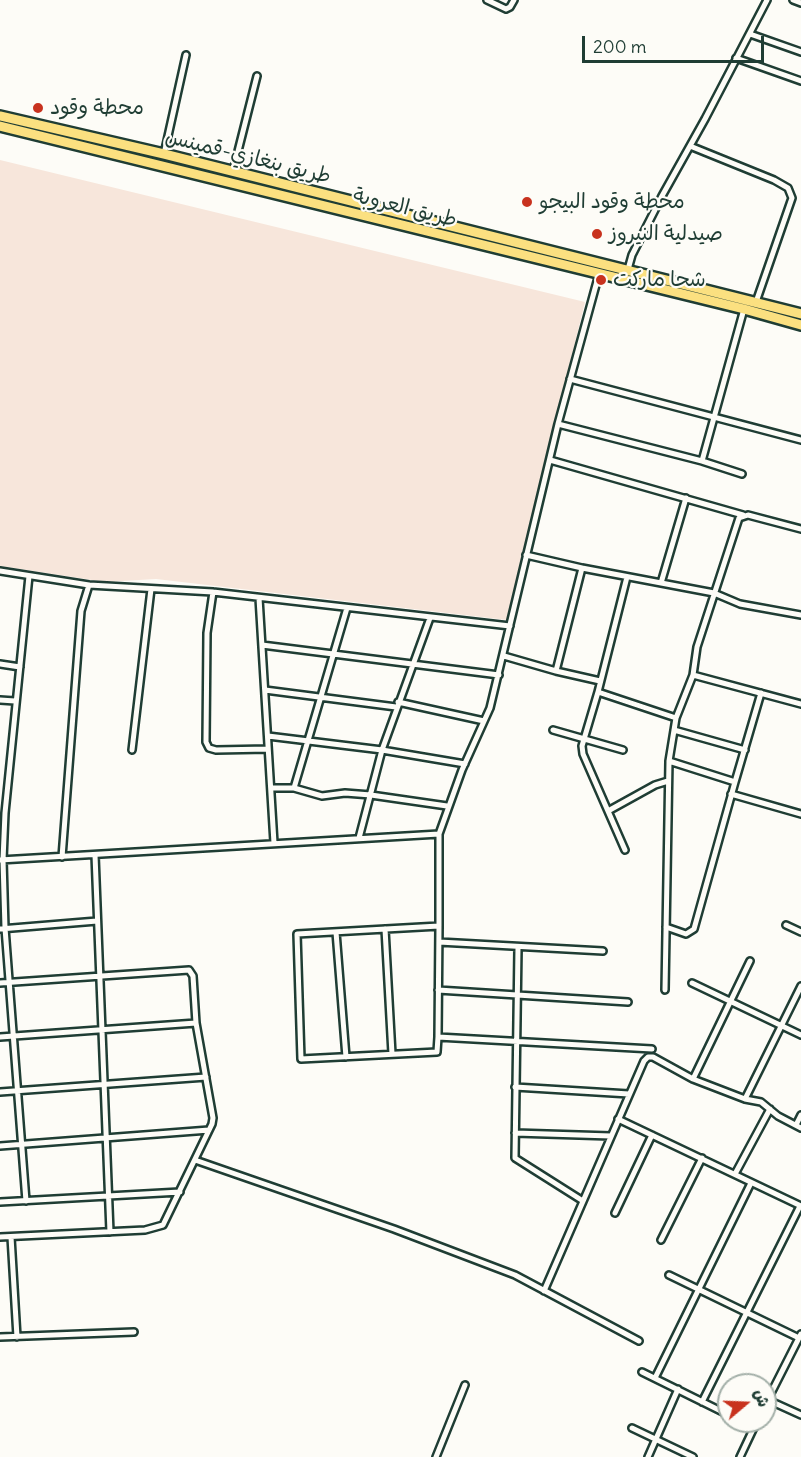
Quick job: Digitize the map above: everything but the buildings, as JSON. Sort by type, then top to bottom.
[{"type":"main road","name":"طريق بنغازي-قمينس","points":[[0,116],[233,171],[801,314]]},
{"type":"main road","name":"طريق العروبة","points":[[0,126],[801,325]]},
{"type":"street","points":[[487,0],[506,9],[510,8],[514,0]]},
{"type":"street","points":[[625,280],[632,255],[647,225],[767,0]]},
{"type":"street","points":[[793,0],[801,3]]},
{"type":"street","points":[[750,34],[801,52]]},
{"type":"street","points":[[164,154],[186,55]]},
{"type":"street","points":[[736,58],[801,81]]},
{"type":"street","points":[[233,171],[257,76]]},
{"type":"street","points":[[690,146],[774,180],[788,188],[792,198],[756,302]]},
{"type":"street","points":[[439,926],[297,934],[301,1059],[437,1052],[439,942],[439,926],[439,834],[447,806],[484,721],[499,675],[558,424],[599,274]]},
{"type":"street","points":[[702,461],[744,309]]},
{"type":"street","points":[[570,379],[801,440]]},
{"type":"street","points":[[558,424],[702,461],[742,474]]},
{"type":"street","points":[[550,460],[743,515],[801,529]]},
{"type":"street","points":[[661,583],[686,498]]},
{"type":"street","points":[[665,990],[668,781],[674,730],[676,718],[693,675],[697,647],[736,523],[743,515]]},
{"type":"street","points":[[526,555],[714,594],[740,604],[801,615]]},
{"type":"street","points":[[556,671],[582,568]]},
{"type":"street","points":[[0,571],[89,585],[213,592],[510,626]]},
{"type":"street","points":[[26,1201],[10,982],[3,928],[2,860],[15,701],[29,576]]},
{"type":"street","points":[[625,850],[583,754],[582,746],[627,577]]},
{"type":"street","points":[[62,857],[81,611],[89,585]]},
{"type":"street","points":[[132,750],[151,589]]},
{"type":"street","points":[[213,592],[207,633],[206,742],[209,748],[216,750],[268,749]]},
{"type":"street","points":[[259,598],[274,843]]},
{"type":"street","points":[[294,788],[347,608]]},
{"type":"street","points":[[358,838],[382,750],[430,618]]},
{"type":"street","points":[[262,645],[499,675]]},
{"type":"street","points":[[504,656],[600,681]]},
{"type":"street","points":[[0,664],[20,667]]},
{"type":"street","points":[[693,675],[801,704]]},
{"type":"street","points":[[265,690],[397,705],[484,721]]},
{"type":"street","points":[[598,692],[676,718]]},
{"type":"street","points":[[666,927],[686,934],[694,929],[761,693]]},
{"type":"street","points":[[0,700],[15,701]]},
{"type":"street","points":[[553,730],[623,750]]},
{"type":"street","points":[[674,730],[744,750]]},
{"type":"street","points":[[267,736],[382,750],[465,764]]},
{"type":"street","points":[[669,761],[735,782]]},
{"type":"street","points":[[608,811],[655,785],[668,781]]},
{"type":"street","points":[[271,788],[294,788],[322,796],[345,793],[371,795],[447,806]]},
{"type":"street","points":[[731,794],[801,813]]},
{"type":"street","points":[[2,860],[439,834]]},
{"type":"street","points":[[95,855],[110,1232]]},
{"type":"street","points":[[3,928],[97,921]]},
{"type":"street","points":[[786,925],[801,932]]},
{"type":"street","points":[[385,929],[392,1054]]},
{"type":"street","points":[[336,932],[346,1057]]},
{"type":"street","points":[[439,942],[603,951]]},
{"type":"street","points":[[518,948],[515,1158],[583,1201]]},
{"type":"street","points":[[693,1079],[750,962]]},
{"type":"street","points":[[0,983],[189,970],[194,979],[196,1023],[213,1118],[163,1225],[145,1230],[0,1238]]},
{"type":"street","points":[[692,983],[801,1035]]},
{"type":"street","points":[[745,1099],[801,986]]},
{"type":"street","points":[[438,990],[628,1002]]},
{"type":"street","points":[[0,1037],[196,1023]]},
{"type":"street","points":[[438,1037],[651,1050]]},
{"type":"street","points":[[544,1291],[629,1094],[648,1057],[653,1057],[693,1079],[745,1099],[761,1102],[778,1116],[799,1126],[801,1115]]},
{"type":"street","points":[[0,1092],[206,1077]]},
{"type":"street","points":[[515,1087],[629,1094]]},
{"type":"street","points":[[735,1174],[770,1108]]},
{"type":"street","points":[[618,1119],[800,1206],[702,1402]]},
{"type":"street","points":[[0,1146],[209,1130]]},
{"type":"street","points":[[515,1133],[611,1136]]},
{"type":"street","points":[[615,1213],[652,1135]]},
{"type":"street","points":[[661,1240],[702,1158]]},
{"type":"street","points":[[195,1160],[394,1229],[515,1275],[639,1341]]},
{"type":"street","points":[[655,1378],[751,1183]]},
{"type":"street","points":[[0,1202],[180,1192]]},
{"type":"street","points":[[11,1237],[17,1337]]},
{"type":"street","points":[[669,1275],[800,1336],[777,1381]]},
{"type":"street","points":[[0,1337],[134,1332]]},
{"type":"street","points":[[642,1372],[717,1409]]},
{"type":"street","points":[[436,1457],[465,1385]]},
{"type":"street","points":[[648,1457],[678,1389]]},
{"type":"street","points":[[777,1407],[801,1415]]},
{"type":"street","points":[[632,1428],[693,1457]]},
{"type":"street","points":[[740,1457],[752,1433]]},
{"type":"shaded area","points":[[0,160],[585,302],[507,620],[156,579],[105,582],[0,566]]},
{"type":"place","name":"محطة وقود","points":[[38,108]]},
{"type":"place","name":"محطة وقود البيجو","points":[[527,202]]},
{"type":"place","name":"صيدلية النيروز","points":[[597,234]]},
{"type":"place","name":"شحا ماركت","points":[[601,280]]}]
